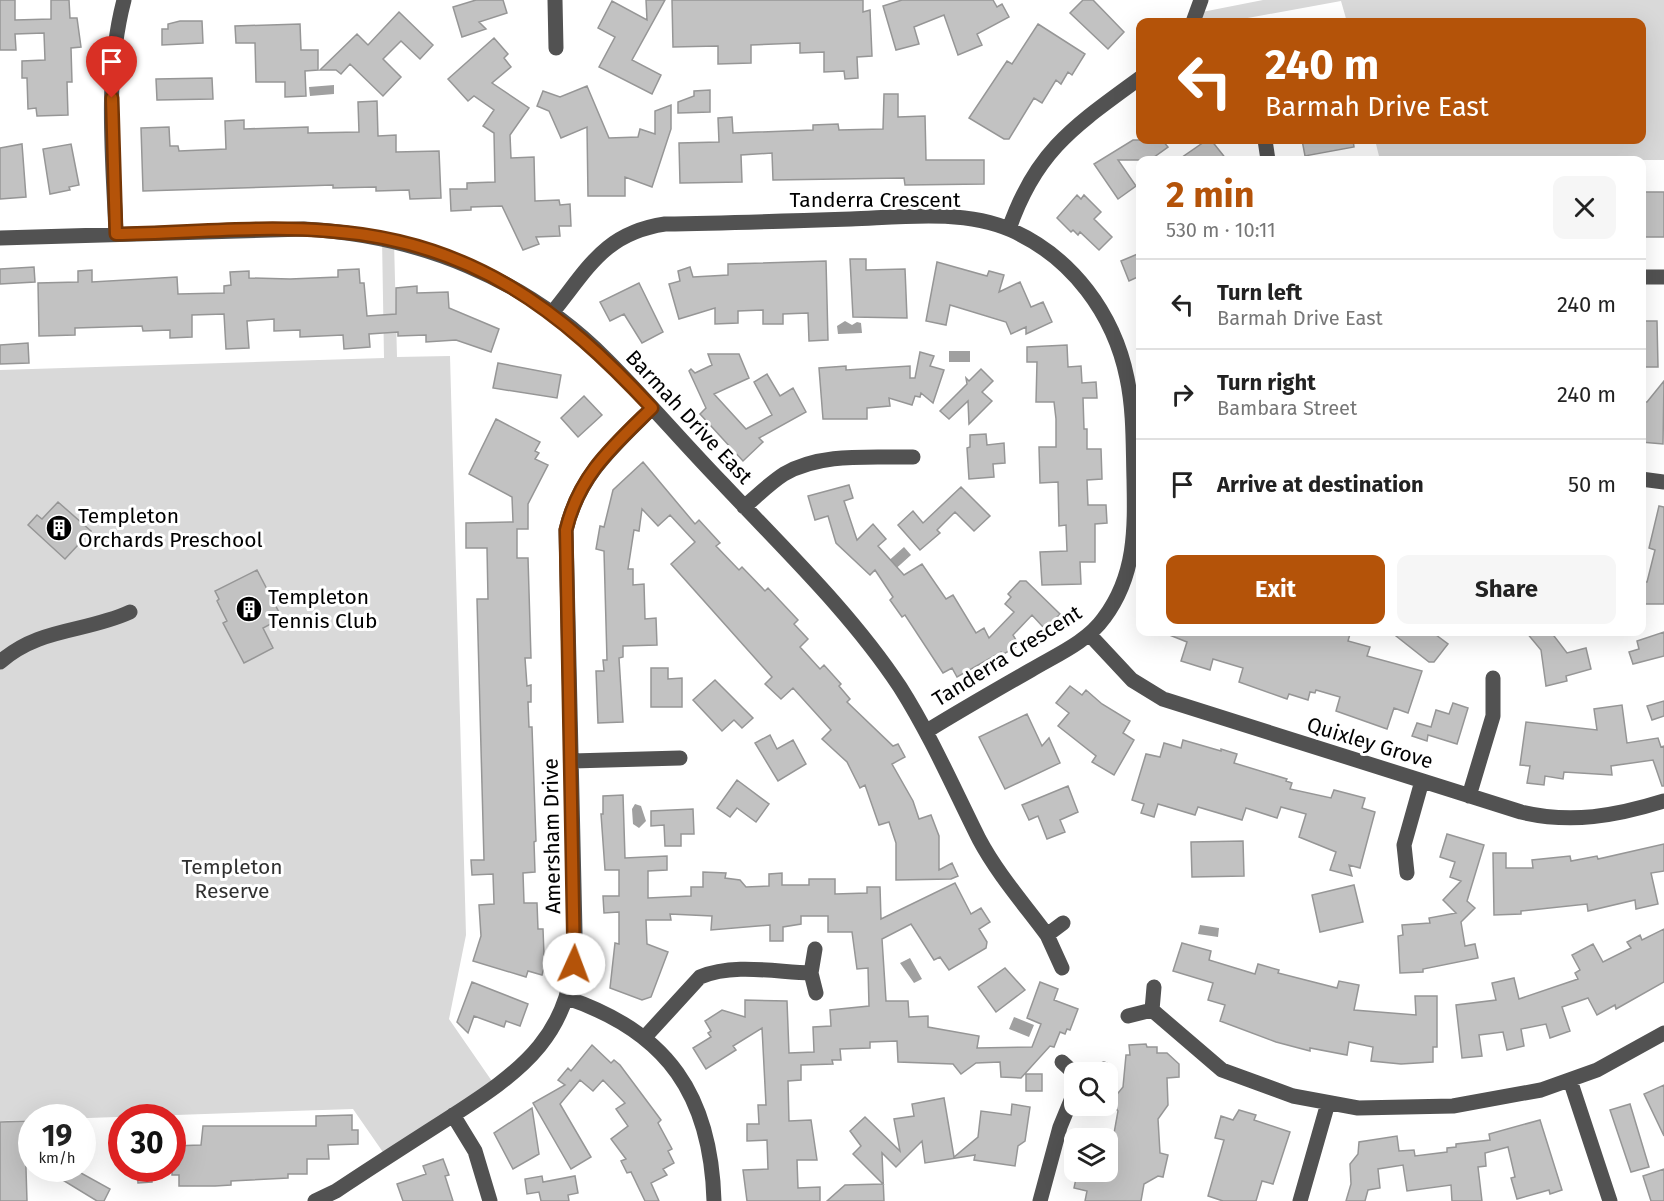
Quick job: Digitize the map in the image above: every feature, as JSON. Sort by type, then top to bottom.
[{"type":"street","points":[[116,234],[112,98],[114,56],[124,0]]},
{"type":"street","points":[[555,0],[556,48]]},
{"type":"street","points":[[1194,18],[1201,0]]},
{"type":"street","points":[[1009,229],[1032,175],[1056,144],[1074,127],[1136,81]]},
{"type":"street","name":"Tanderra Crescent","points":[[552,313],[601,253],[622,236],[651,226],[934,217],[969,220],[1009,229],[1039,246],[1080,280],[1102,311],[1117,344],[1128,380],[1136,442]]},
{"type":"street","name":"Barmah Drive East","points":[[0,238],[304,229],[375,236],[462,262],[503,282],[552,313],[606,359],[858,630],[927,730],[985,848],[1047,935],[1062,968]]},
{"type":"street","points":[[1646,277],[1664,277]]},
{"type":"street","name":"Amersham Drive","points":[[315,1201],[336,1191],[453,1115],[496,1087],[524,1065],[554,1025],[567,998],[575,949],[566,530],[575,498],[584,481],[652,408]]},
{"type":"street","points":[[744,507],[776,479],[810,463],[838,458],[913,457]]},
{"type":"street","points":[[1646,479],[1664,482]]},
{"type":"street","name":"Tanderra Crescent","points":[[927,730],[1089,634],[1104,619],[1123,588],[1131,560],[1136,488]]},
{"type":"street","points":[[0,662],[42,636],[96,624],[130,612]]},
{"type":"street","name":"Quixley Grove","points":[[1089,634],[1132,680],[1164,699],[1521,812],[1561,819],[1611,816],[1664,801]]},
{"type":"street","points":[[1469,796],[1493,716],[1493,678]]},
{"type":"street","points":[[572,761],[680,758]]},
{"type":"street","points":[[1407,873],[1404,845],[1422,781]]},
{"type":"street","points":[[1047,935],[1062,923]]},
{"type":"street","points":[[815,949],[811,974],[816,993]]},
{"type":"street","points":[[645,1037],[700,977],[735,969],[811,974]]},
{"type":"street","points":[[1152,1010],[1154,987]]},
{"type":"street","points":[[567,998],[607,1013],[645,1037],[675,1070],[697,1107],[711,1153],[714,1201]]},
{"type":"street","points":[[1128,1016],[1152,1010]]},
{"type":"street","points":[[1152,1010],[1222,1070],[1293,1096],[1328,1103],[1383,1109],[1453,1106],[1541,1090],[1622,1057],[1664,1033]]},
{"type":"street","points":[[1570,1080],[1610,1201]]},
{"type":"street","points":[[1300,1201],[1328,1103]]},
{"type":"street","points":[[453,1115],[475,1151],[490,1201]]},
{"type":"street","points":[[1040,1201],[1064,1116]]},
{"type":"green space","points":[[1263,0],[1664,0],[1664,160],[1646,160],[1646,156],[1379,156],[1376,144],[1646,144],[1646,18],[1346,18],[1341,1],[1248,18],[1195,18],[1197,13]]},
{"type":"green space","name":"Templeton Reserve","points":[[382,238],[394,241],[397,357],[450,356],[466,935],[449,1019],[496,1087],[387,1158],[353,1109],[186,1115],[186,1104],[108,1104],[108,1117],[96,1118],[96,1104],[18,1104],[18,1120],[0,1121],[0,370],[384,358]]},
{"type":"shaded area","points":[[334,85],[334,94],[310,96],[309,87]]},
{"type":"shaded area","points":[[845,321],[852,325],[857,322],[861,323],[862,333],[838,334],[837,326]]},
{"type":"shaded area","points":[[949,351],[970,351],[970,362],[949,362]]},
{"type":"shaded area","points":[[904,547],[911,555],[891,573],[884,565]]},
{"type":"shaded area","points":[[635,804],[641,806],[646,821],[639,828],[633,824],[632,809]]},
{"type":"shaded area","points":[[1200,925],[1219,928],[1218,937],[1198,934]]},
{"type":"shaded area","points":[[910,958],[922,979],[914,983],[900,963]]},
{"type":"shaded area","points":[[1014,1017],[1034,1025],[1029,1037],[1009,1029]]},
{"type":"building","points":[[0,0],[15,0],[15,20],[51,19],[51,0],[69,0],[70,18],[77,18],[81,47],[71,48],[72,82],[67,82],[68,115],[37,116],[36,108],[28,109],[27,78],[22,78],[22,61],[45,60],[44,33],[15,34],[16,50],[0,50]]},
{"type":"building","points":[[476,0],[503,0],[507,13],[479,22],[486,29],[462,37],[453,7]]},
{"type":"building","points":[[646,0],[665,0],[632,60],[661,75],[652,94],[599,67],[615,37],[598,28],[612,1],[647,20]]},
{"type":"building","points":[[672,0],[863,0],[863,12],[870,10],[872,56],[857,57],[858,78],[845,79],[844,71],[824,72],[824,52],[800,53],[800,43],[751,45],[751,63],[718,64],[718,46],[673,47]]},
{"type":"building","points":[[902,0],[993,0],[997,7],[1002,4],[1009,17],[977,34],[982,45],[958,55],[944,15],[914,27],[919,44],[896,50],[883,6]]},
{"type":"building","points":[[1083,0],[1093,0],[1124,32],[1108,49],[1070,13]]},
{"type":"building","points":[[399,12],[433,45],[420,59],[401,41],[383,59],[401,77],[383,96],[350,64],[341,74],[336,70],[320,70],[357,34],[368,45]]},
{"type":"building","points":[[180,21],[202,21],[203,43],[162,45],[162,29],[168,29],[168,24]]},
{"type":"building","points":[[300,24],[301,50],[318,50],[318,70],[305,71],[306,96],[285,97],[285,82],[256,82],[255,43],[236,43],[235,26]]},
{"type":"building","points":[[1038,24],[1085,54],[1072,75],[1068,72],[1061,84],[1056,80],[1042,103],[1034,98],[1009,139],[1004,139],[969,118],[1007,61],[1012,64]]},
{"type":"building","points":[[494,38],[508,54],[504,58],[511,67],[492,83],[529,108],[510,135],[511,158],[534,157],[535,201],[559,200],[560,205],[570,204],[571,226],[559,226],[560,236],[536,237],[539,244],[523,250],[502,206],[471,207],[471,210],[451,211],[450,189],[467,189],[467,183],[495,182],[494,133],[483,126],[494,110],[474,96],[468,101],[448,79]]},
{"type":"building","points":[[212,78],[213,99],[157,100],[156,79]]},
{"type":"building","points":[[587,86],[609,138],[638,137],[640,129],[655,134],[655,111],[671,105],[671,129],[652,187],[625,177],[625,196],[588,196],[587,127],[561,138],[549,111],[537,106],[543,91],[560,97]]},
{"type":"building","points":[[710,90],[710,112],[678,113],[678,102],[694,96],[694,91]]},
{"type":"building","points":[[884,94],[898,94],[898,117],[925,116],[926,160],[984,160],[984,184],[905,185],[904,178],[773,180],[772,153],[741,155],[742,182],[680,183],[679,143],[719,142],[718,118],[732,117],[733,133],[813,130],[813,125],[838,124],[839,130],[883,129]]},
{"type":"building","points":[[377,101],[378,136],[396,135],[396,152],[439,151],[441,198],[410,199],[409,190],[376,191],[376,187],[333,188],[333,185],[143,191],[141,128],[169,127],[170,146],[178,146],[179,151],[226,149],[225,121],[244,120],[244,129],[308,127],[308,133],[359,132],[358,102]]},
{"type":"building","points":[[1133,140],[1136,140],[1136,144],[1165,144],[1168,147],[1156,156],[1136,156],[1136,160],[1118,160],[1136,186],[1118,199],[1094,164]]},
{"type":"building","points":[[22,144],[26,197],[0,199],[0,148]]},
{"type":"building","points":[[71,144],[79,185],[69,187],[70,190],[50,194],[43,149]]},
{"type":"building","points":[[1201,144],[1214,144],[1224,156],[1184,156]]},
{"type":"building","points":[[1303,144],[1354,144],[1354,147],[1305,156]]},
{"type":"building","points":[[1646,192],[1664,192],[1664,237],[1646,237]]},
{"type":"building","points":[[1077,195],[1081,199],[1084,195],[1101,212],[1094,219],[1112,237],[1099,250],[1080,232],[1078,235],[1073,230],[1071,232],[1057,218]]},
{"type":"building","points":[[1136,255],[1136,278],[1129,281],[1121,261]]},
{"type":"building","points":[[850,259],[866,259],[866,270],[905,269],[907,318],[853,317]]},
{"type":"building","points":[[826,261],[828,340],[809,341],[808,313],[783,314],[783,324],[763,324],[763,310],[738,311],[738,323],[715,324],[715,308],[679,319],[669,284],[680,281],[678,271],[690,267],[693,277],[728,275],[728,264]]},
{"type":"building","points":[[937,262],[987,276],[989,271],[1004,275],[999,292],[1020,282],[1031,307],[1043,302],[1052,322],[1026,334],[1026,327],[1011,334],[1006,322],[950,305],[946,325],[926,321]]},
{"type":"building","points":[[34,267],[35,282],[0,284],[0,269]]},
{"type":"building","points":[[359,269],[360,283],[364,283],[367,316],[396,314],[396,288],[417,286],[417,293],[448,292],[449,308],[499,329],[491,352],[456,340],[426,342],[426,335],[398,336],[398,332],[369,334],[370,347],[344,349],[343,335],[300,337],[300,330],[274,331],[274,319],[247,321],[249,348],[226,349],[224,314],[192,315],[192,337],[170,338],[170,330],[143,331],[142,326],[75,328],[75,335],[39,336],[38,283],[78,282],[78,271],[92,270],[92,282],[177,277],[178,294],[224,293],[224,286],[231,285],[230,272],[249,271],[249,278],[290,279],[338,277],[338,270]]},
{"type":"building","points":[[639,283],[663,332],[642,343],[624,314],[610,321],[600,302]]},
{"type":"building","points":[[1646,321],[1657,321],[1658,367],[1646,367]]},
{"type":"building","points":[[28,343],[29,363],[0,364],[0,345]]},
{"type":"building","points":[[1067,345],[1068,367],[1081,366],[1082,383],[1096,382],[1097,398],[1083,398],[1084,429],[1087,429],[1087,449],[1101,449],[1102,479],[1087,480],[1088,505],[1106,505],[1107,523],[1095,524],[1095,562],[1080,562],[1081,584],[1042,585],[1040,552],[1067,551],[1066,525],[1059,526],[1058,482],[1040,483],[1039,447],[1056,447],[1056,419],[1054,402],[1036,402],[1037,362],[1027,362],[1027,347]]},
{"type":"building","points":[[920,352],[934,356],[930,366],[944,370],[933,403],[921,393],[920,397],[915,396],[912,405],[889,398],[890,406],[867,408],[867,419],[823,419],[819,368],[846,366],[846,370],[910,366],[910,378],[915,378]]},
{"type":"building","points":[[708,354],[739,354],[749,378],[714,394],[746,429],[772,415],[754,382],[767,374],[780,396],[793,388],[806,412],[759,438],[763,442],[743,461],[700,414],[706,408],[689,371],[691,369],[695,373],[712,365]]},
{"type":"building","points":[[498,363],[561,375],[557,398],[493,388]]},
{"type":"building","points":[[981,369],[993,381],[982,392],[992,401],[969,424],[968,401],[949,419],[940,411],[967,384],[966,378],[969,381]]},
{"type":"building","points":[[1664,381],[1663,444],[1646,442],[1647,402]]},
{"type":"building","points":[[584,396],[602,415],[578,437],[561,418]]},
{"type":"building","points":[[496,419],[540,442],[535,451],[539,453],[535,459],[548,465],[528,504],[528,529],[517,529],[517,558],[528,558],[531,658],[525,658],[527,686],[531,685],[531,702],[528,702],[529,727],[532,727],[536,841],[534,842],[535,872],[523,873],[524,903],[537,903],[538,929],[543,929],[544,955],[547,956],[542,975],[528,971],[526,977],[473,961],[481,936],[479,905],[494,904],[493,874],[472,875],[471,860],[484,860],[477,599],[488,599],[487,548],[466,548],[466,523],[513,522],[512,497],[469,474]]},
{"type":"building","points":[[986,434],[987,445],[1004,443],[1005,463],[993,464],[994,477],[969,479],[967,448],[970,447],[970,435]]},
{"type":"building","points":[[643,462],[695,524],[699,520],[720,543],[716,546],[739,570],[742,567],[765,591],[768,588],[798,620],[794,624],[808,639],[800,647],[820,669],[824,665],[841,684],[839,686],[850,699],[847,702],[893,746],[898,744],[905,757],[892,764],[913,801],[919,819],[931,815],[939,836],[939,870],[952,863],[958,876],[951,879],[896,880],[896,843],[889,822],[879,825],[865,785],[860,788],[847,762],[822,739],[831,730],[793,688],[781,699],[765,684],[772,677],[671,564],[695,542],[670,515],[658,526],[642,509],[639,531],[634,530],[628,569],[633,569],[633,585],[644,584],[645,619],[656,618],[657,645],[623,646],[623,657],[619,658],[623,722],[598,723],[596,671],[604,671],[603,660],[607,660],[604,551],[596,549],[600,526],[604,527],[613,490]]},
{"type":"building","points":[[849,485],[853,498],[844,501],[857,540],[873,524],[886,539],[878,546],[904,575],[922,564],[946,599],[953,595],[976,633],[984,628],[989,638],[1014,612],[1005,604],[1011,597],[1008,594],[1020,581],[1026,581],[1060,614],[1049,625],[1047,623],[1043,627],[1032,615],[1013,635],[1019,645],[1002,655],[1001,652],[957,677],[952,668],[943,673],[905,615],[902,617],[890,600],[893,597],[875,570],[870,575],[836,543],[828,516],[815,520],[808,496]]},
{"type":"building","points":[[961,487],[990,516],[974,531],[955,512],[937,530],[940,533],[920,550],[898,525],[913,511],[923,523]]},
{"type":"building","name":"Templeton Orchards Preschool","points":[[58,502],[91,531],[65,559],[28,525],[37,515],[42,519]]},
{"type":"building","points":[[1659,506],[1664,507],[1664,604],[1646,604],[1646,582],[1655,550],[1649,548]]},
{"type":"building","name":"Templeton Tennis Club","points":[[257,570],[282,618],[263,628],[273,648],[244,663],[223,623],[227,621],[217,601],[219,599],[215,591]]},
{"type":"building","points":[[1664,632],[1664,656],[1633,664],[1629,652],[1639,649],[1637,641]]},
{"type":"building","points":[[1172,636],[1349,636],[1348,641],[1370,647],[1367,656],[1422,671],[1408,713],[1394,708],[1387,729],[1336,711],[1340,697],[1316,690],[1315,693],[1310,692],[1308,700],[1289,694],[1287,699],[1239,682],[1243,668],[1213,659],[1210,670],[1181,661],[1187,642]]},
{"type":"building","points":[[1396,636],[1437,636],[1448,644],[1434,662],[1429,662]]},
{"type":"building","points":[[1529,636],[1554,636],[1567,653],[1586,648],[1591,669],[1566,676],[1567,681],[1546,686],[1541,650]]},
{"type":"building","points":[[651,668],[668,668],[668,679],[682,678],[682,707],[651,707]]},
{"type":"building","points":[[715,680],[753,718],[742,728],[734,720],[722,731],[693,700]]},
{"type":"building","points":[[1070,686],[1082,695],[1086,690],[1102,704],[1130,721],[1123,733],[1134,740],[1114,775],[1092,762],[1096,756],[1058,726],[1069,713],[1056,703]]},
{"type":"building","points":[[1664,701],[1664,716],[1652,720],[1647,706]]},
{"type":"building","points":[[1453,703],[1468,708],[1457,744],[1428,735],[1427,741],[1412,736],[1417,723],[1431,727],[1436,710],[1449,714]]},
{"type":"building","points":[[1622,705],[1627,743],[1658,738],[1661,747],[1664,746],[1664,786],[1662,786],[1653,760],[1611,766],[1612,775],[1564,772],[1563,779],[1545,776],[1544,785],[1527,783],[1530,766],[1520,765],[1526,722],[1597,730],[1594,709]]},
{"type":"building","points":[[1027,714],[1042,746],[1049,738],[1060,763],[1005,789],[979,737]]},
{"type":"building","points":[[770,735],[777,749],[793,740],[806,764],[778,781],[755,743]]},
{"type":"building","points":[[1183,740],[1237,754],[1234,763],[1287,779],[1286,781],[1292,783],[1290,789],[1331,798],[1334,790],[1365,798],[1362,808],[1375,812],[1360,868],[1349,865],[1352,876],[1330,870],[1336,852],[1299,837],[1306,814],[1281,807],[1277,818],[1246,808],[1242,820],[1198,807],[1195,815],[1158,804],[1154,817],[1141,813],[1144,804],[1132,800],[1146,754],[1160,757],[1164,743],[1181,748]]},
{"type":"building","points":[[737,780],[769,804],[756,822],[737,808],[730,817],[717,808]]},
{"type":"building","points":[[1068,786],[1078,812],[1060,820],[1065,832],[1047,839],[1038,816],[1029,820],[1022,805]]},
{"type":"building","points":[[623,795],[625,858],[667,856],[667,870],[648,871],[648,898],[691,896],[691,887],[703,887],[703,872],[726,873],[725,878],[740,880],[746,887],[769,886],[769,874],[782,873],[782,885],[809,885],[809,879],[835,879],[835,894],[867,893],[867,887],[880,887],[881,919],[955,883],[971,914],[981,908],[990,922],[979,929],[987,942],[986,948],[949,970],[940,957],[934,960],[911,924],[882,939],[886,1001],[908,1001],[909,1017],[928,1016],[928,1027],[979,1036],[977,1048],[1032,1047],[1041,1024],[1027,1018],[1040,982],[1058,989],[1054,1000],[1078,1009],[1070,1030],[1067,1029],[1065,1034],[1060,1032],[1054,1047],[1050,1046],[1021,1078],[1001,1077],[1000,1062],[976,1063],[961,1074],[953,1064],[898,1062],[897,1041],[870,1042],[870,1048],[840,1049],[841,1060],[832,1060],[833,1064],[801,1065],[801,1080],[788,1081],[789,1121],[811,1120],[817,1160],[797,1160],[798,1188],[820,1187],[820,1201],[747,1201],[743,1170],[768,1169],[767,1140],[747,1141],[747,1124],[759,1124],[758,1105],[766,1105],[762,1028],[733,1046],[736,1050],[706,1069],[693,1048],[711,1037],[708,1033],[711,1031],[705,1021],[722,1010],[745,1017],[745,1000],[787,1001],[789,1053],[814,1052],[813,1027],[831,1026],[830,1010],[869,1006],[868,968],[857,969],[852,932],[828,932],[828,916],[801,916],[801,924],[783,927],[783,941],[770,941],[770,925],[711,930],[712,916],[670,914],[671,920],[646,920],[647,944],[668,952],[651,997],[642,1000],[610,988],[615,943],[619,944],[619,912],[604,913],[603,896],[619,896],[619,870],[605,870],[601,814],[603,814],[603,796]]},
{"type":"building","points":[[693,809],[694,834],[681,834],[681,846],[665,846],[664,825],[651,826],[651,811]]},
{"type":"building","points":[[1447,834],[1484,845],[1467,901],[1475,908],[1461,922],[1465,946],[1475,944],[1478,958],[1423,969],[1423,972],[1400,973],[1398,936],[1403,935],[1402,925],[1430,923],[1429,918],[1456,913],[1443,900],[1461,881],[1450,877],[1455,862],[1440,857]]},
{"type":"building","points":[[1243,841],[1244,876],[1192,877],[1191,842]]},
{"type":"building","points":[[1664,844],[1664,871],[1651,873],[1658,904],[1636,909],[1635,900],[1588,911],[1587,904],[1521,911],[1521,914],[1494,915],[1493,853],[1506,853],[1506,868],[1533,868],[1532,860],[1570,856],[1571,861],[1597,856],[1598,859]]},
{"type":"building","points":[[1354,885],[1363,922],[1320,932],[1312,895]]},
{"type":"building","points":[[1664,929],[1664,982],[1616,1009],[1615,1005],[1597,1015],[1588,998],[1562,1007],[1570,1031],[1550,1038],[1546,1024],[1521,1029],[1524,1046],[1507,1050],[1503,1032],[1479,1035],[1482,1056],[1462,1058],[1456,1005],[1496,1000],[1492,983],[1514,978],[1519,999],[1578,979],[1575,973],[1580,970],[1572,955],[1593,944],[1603,962],[1631,948],[1627,942],[1640,935],[1642,940]]},
{"type":"building","points":[[1182,943],[1211,951],[1209,960],[1255,974],[1258,964],[1279,970],[1278,973],[1337,988],[1339,981],[1359,985],[1354,1010],[1416,1015],[1415,996],[1437,996],[1437,1047],[1433,1047],[1433,1062],[1401,1064],[1371,1061],[1373,1047],[1349,1042],[1347,1055],[1310,1048],[1310,1051],[1276,1042],[1220,1021],[1225,1005],[1208,1000],[1213,983],[1173,971]]},
{"type":"building","points":[[1005,968],[1025,990],[996,1012],[978,987]]},
{"type":"building","points":[[472,982],[528,1004],[520,1026],[506,1021],[504,1027],[474,1016],[468,1033],[457,1022]]},
{"type":"building","points":[[1146,1044],[1147,1047],[1157,1047],[1157,1053],[1167,1053],[1179,1064],[1179,1077],[1167,1078],[1168,1105],[1158,1119],[1160,1153],[1168,1155],[1163,1177],[1158,1176],[1144,1184],[1141,1201],[1085,1201],[1087,1191],[1074,1188],[1075,1182],[1118,1182],[1118,1128],[1115,1128],[1118,1116],[1118,1093],[1123,1087],[1126,1055],[1130,1055],[1129,1045]]},
{"type":"building","points":[[592,1045],[611,1063],[614,1060],[620,1065],[661,1120],[658,1123],[672,1149],[668,1151],[674,1163],[663,1169],[667,1175],[651,1183],[659,1201],[645,1201],[631,1172],[627,1173],[621,1161],[626,1159],[611,1139],[628,1126],[616,1109],[625,1103],[603,1080],[593,1091],[580,1080],[560,1104],[591,1157],[571,1169],[533,1103],[565,1085],[558,1080],[568,1068],[571,1071]]},
{"type":"building","points":[[1026,1074],[1042,1074],[1042,1091],[1026,1091]]},
{"type":"building","points":[[1664,1085],[1664,1136],[1644,1094]]},
{"type":"building","points":[[944,1098],[954,1157],[978,1137],[981,1111],[1011,1115],[1012,1104],[1030,1107],[1025,1141],[1018,1146],[1015,1166],[974,1160],[975,1155],[925,1163],[922,1141],[896,1167],[882,1153],[884,1201],[827,1201],[845,1185],[883,1184],[853,1154],[861,1146],[850,1131],[865,1117],[900,1151],[894,1119],[914,1116],[912,1104]]},
{"type":"building","points":[[1630,1104],[1649,1167],[1631,1172],[1610,1110]]},
{"type":"building","points":[[532,1108],[539,1154],[513,1169],[494,1133]]},
{"type":"building","points":[[1239,1110],[1256,1115],[1254,1120],[1290,1132],[1273,1184],[1262,1181],[1256,1201],[1223,1201],[1208,1196],[1224,1140],[1215,1138],[1221,1116],[1233,1120]]},
{"type":"building","points":[[352,1115],[352,1130],[358,1130],[358,1144],[328,1145],[329,1159],[307,1159],[307,1174],[288,1174],[288,1178],[231,1181],[231,1185],[179,1186],[179,1182],[186,1182],[186,1146],[201,1145],[203,1126],[316,1126],[316,1116]]},
{"type":"building","points":[[1540,1120],[1562,1190],[1550,1194],[1549,1190],[1517,1199],[1511,1178],[1515,1177],[1508,1147],[1485,1153],[1486,1166],[1478,1167],[1482,1201],[1452,1201],[1451,1185],[1407,1191],[1403,1165],[1378,1169],[1380,1188],[1368,1190],[1365,1201],[1346,1201],[1351,1184],[1350,1164],[1358,1154],[1359,1142],[1397,1136],[1399,1151],[1414,1150],[1415,1156],[1447,1152],[1447,1148],[1456,1147],[1456,1144],[1490,1140],[1489,1134]]},
{"type":"building","points":[[18,1121],[18,1182],[26,1182],[27,1201],[0,1201],[0,1122]]},
{"type":"building","points":[[443,1159],[449,1175],[445,1176],[453,1201],[403,1201],[397,1184],[426,1174],[423,1166]]},
{"type":"building","points":[[1664,1169],[1664,1201],[1651,1201],[1643,1176]]},
{"type":"building","points":[[542,1176],[543,1182],[575,1176],[578,1193],[568,1195],[569,1201],[541,1201],[539,1192],[527,1194],[525,1179]]},
{"type":"building","points":[[96,1181],[110,1189],[104,1201],[97,1201],[66,1182]]},
{"type":"place","name":"Templeton Orchards Preschool","points":[[59,528]]},
{"type":"place","name":"Templeton Tennis Club","points":[[249,609]]},
{"type":"route","points":[[112,98],[116,234],[304,229],[330,231],[375,236],[462,262],[524,294],[552,313],[606,359],[652,408],[594,467],[584,481],[575,498],[566,530],[574,964]]}]
